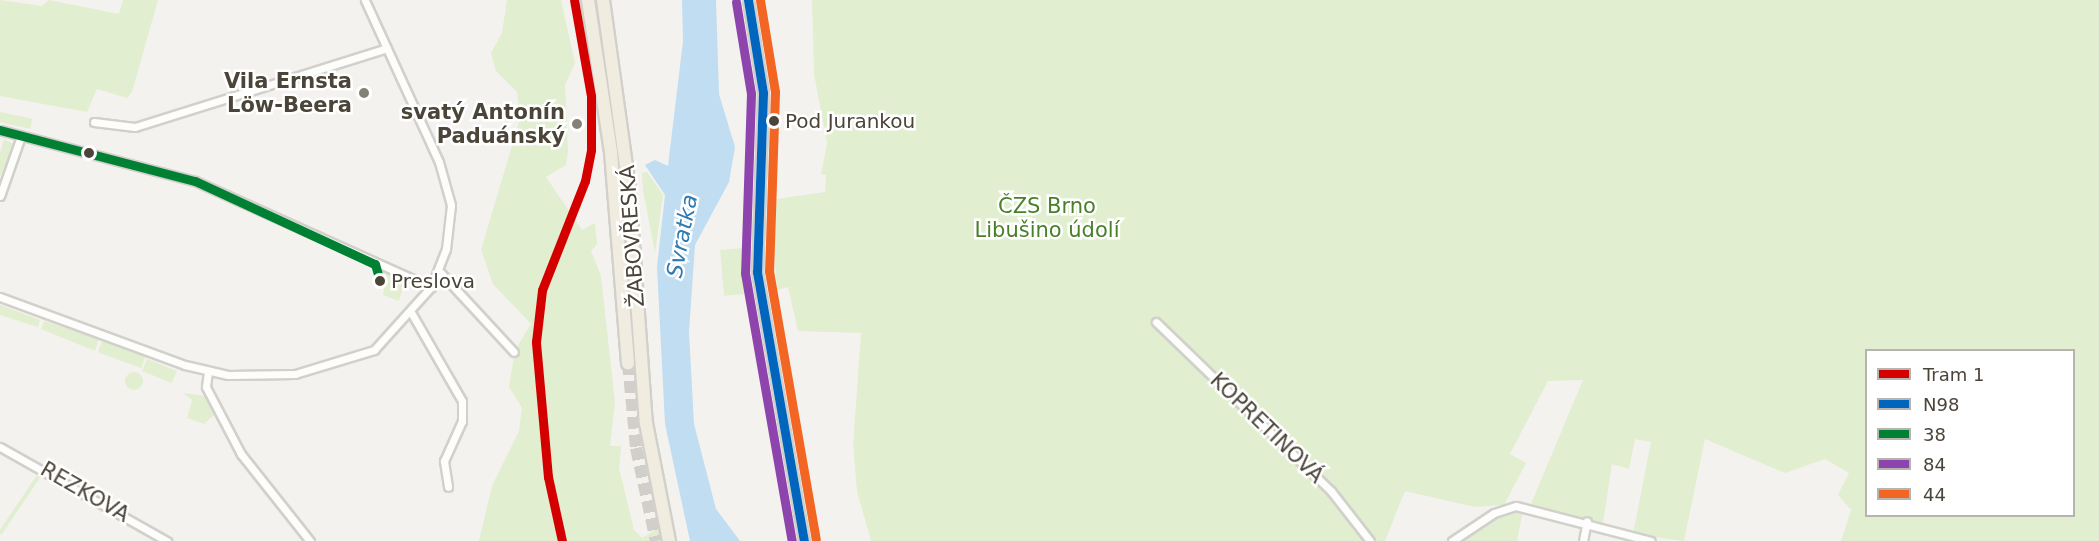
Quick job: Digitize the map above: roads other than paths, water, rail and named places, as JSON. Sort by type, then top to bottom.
[{"type":"highway","name":"ŽABOVŘESKÁ","points":[[588,0],[611,152],[628,363]]},
{"type":"highway","name":"ŽABOVŘESKÁ","points":[[603,0],[626,161],[653,473],[669,541]]},
{"type":"street","points":[[0,297],[208,372],[261,377],[334,366],[374,350],[412,314],[431,287],[439,272],[450,229],[447,183],[365,0]]},
{"type":"street","points":[[748,0],[763,93],[757,272],[804,541]]},
{"type":"street","points":[[94,122],[135,127],[387,48]]},
{"type":"street","points":[[0,130],[195,180],[431,287]]},
{"type":"street","points":[[2,191],[21,136]]},
{"type":"street","points":[[439,272],[514,352]]},
{"type":"street","points":[[412,314],[462,401],[462,421],[444,462],[448,487]]},
{"type":"street","name":"KOPRETINOVÁ","points":[[1156,322],[1331,490],[1370,541]]},
{"type":"street","points":[[208,372],[206,387],[242,454],[309,541]]},
{"type":"street","name":"REZKOVA","points":[[0,447],[167,541]]},
{"type":"street","points":[[1452,541],[1494,513],[1516,506],[1587,521],[1651,541]]},
{"type":"street","points":[[1583,541],[1587,521]]},
{"type":"water","name":"Svratka","points":[[682,0],[716,0],[719,94],[735,147],[729,182],[695,245],[689,332],[694,424],[716,509],[740,541],[690,541],[665,424],[657,267],[665,195],[645,165],[655,160],[668,166],[683,41]]},
{"type":"tunnel","points":[[628,363],[636,448],[656,541]]},
{"type":"tram line","name":"1","points":[[562,541],[548,477],[536,342],[542,290],[585,181],[591,150],[591,96],[574,0]]},
{"type":"place","name":"Vila Ernsta Löw-Beera","points":[[364,93]]},
{"type":"place","name":"Pod Jurankou","points":[[774,121]]},
{"type":"place","name":"svatý Antonín Paduánský","points":[[577,124]]},
{"type":"place","name":"Preslova","points":[[380,281]]},
{"type":"park label","name":"ČZS Brno Libušino údolí","points":[[1047,218]]}]
